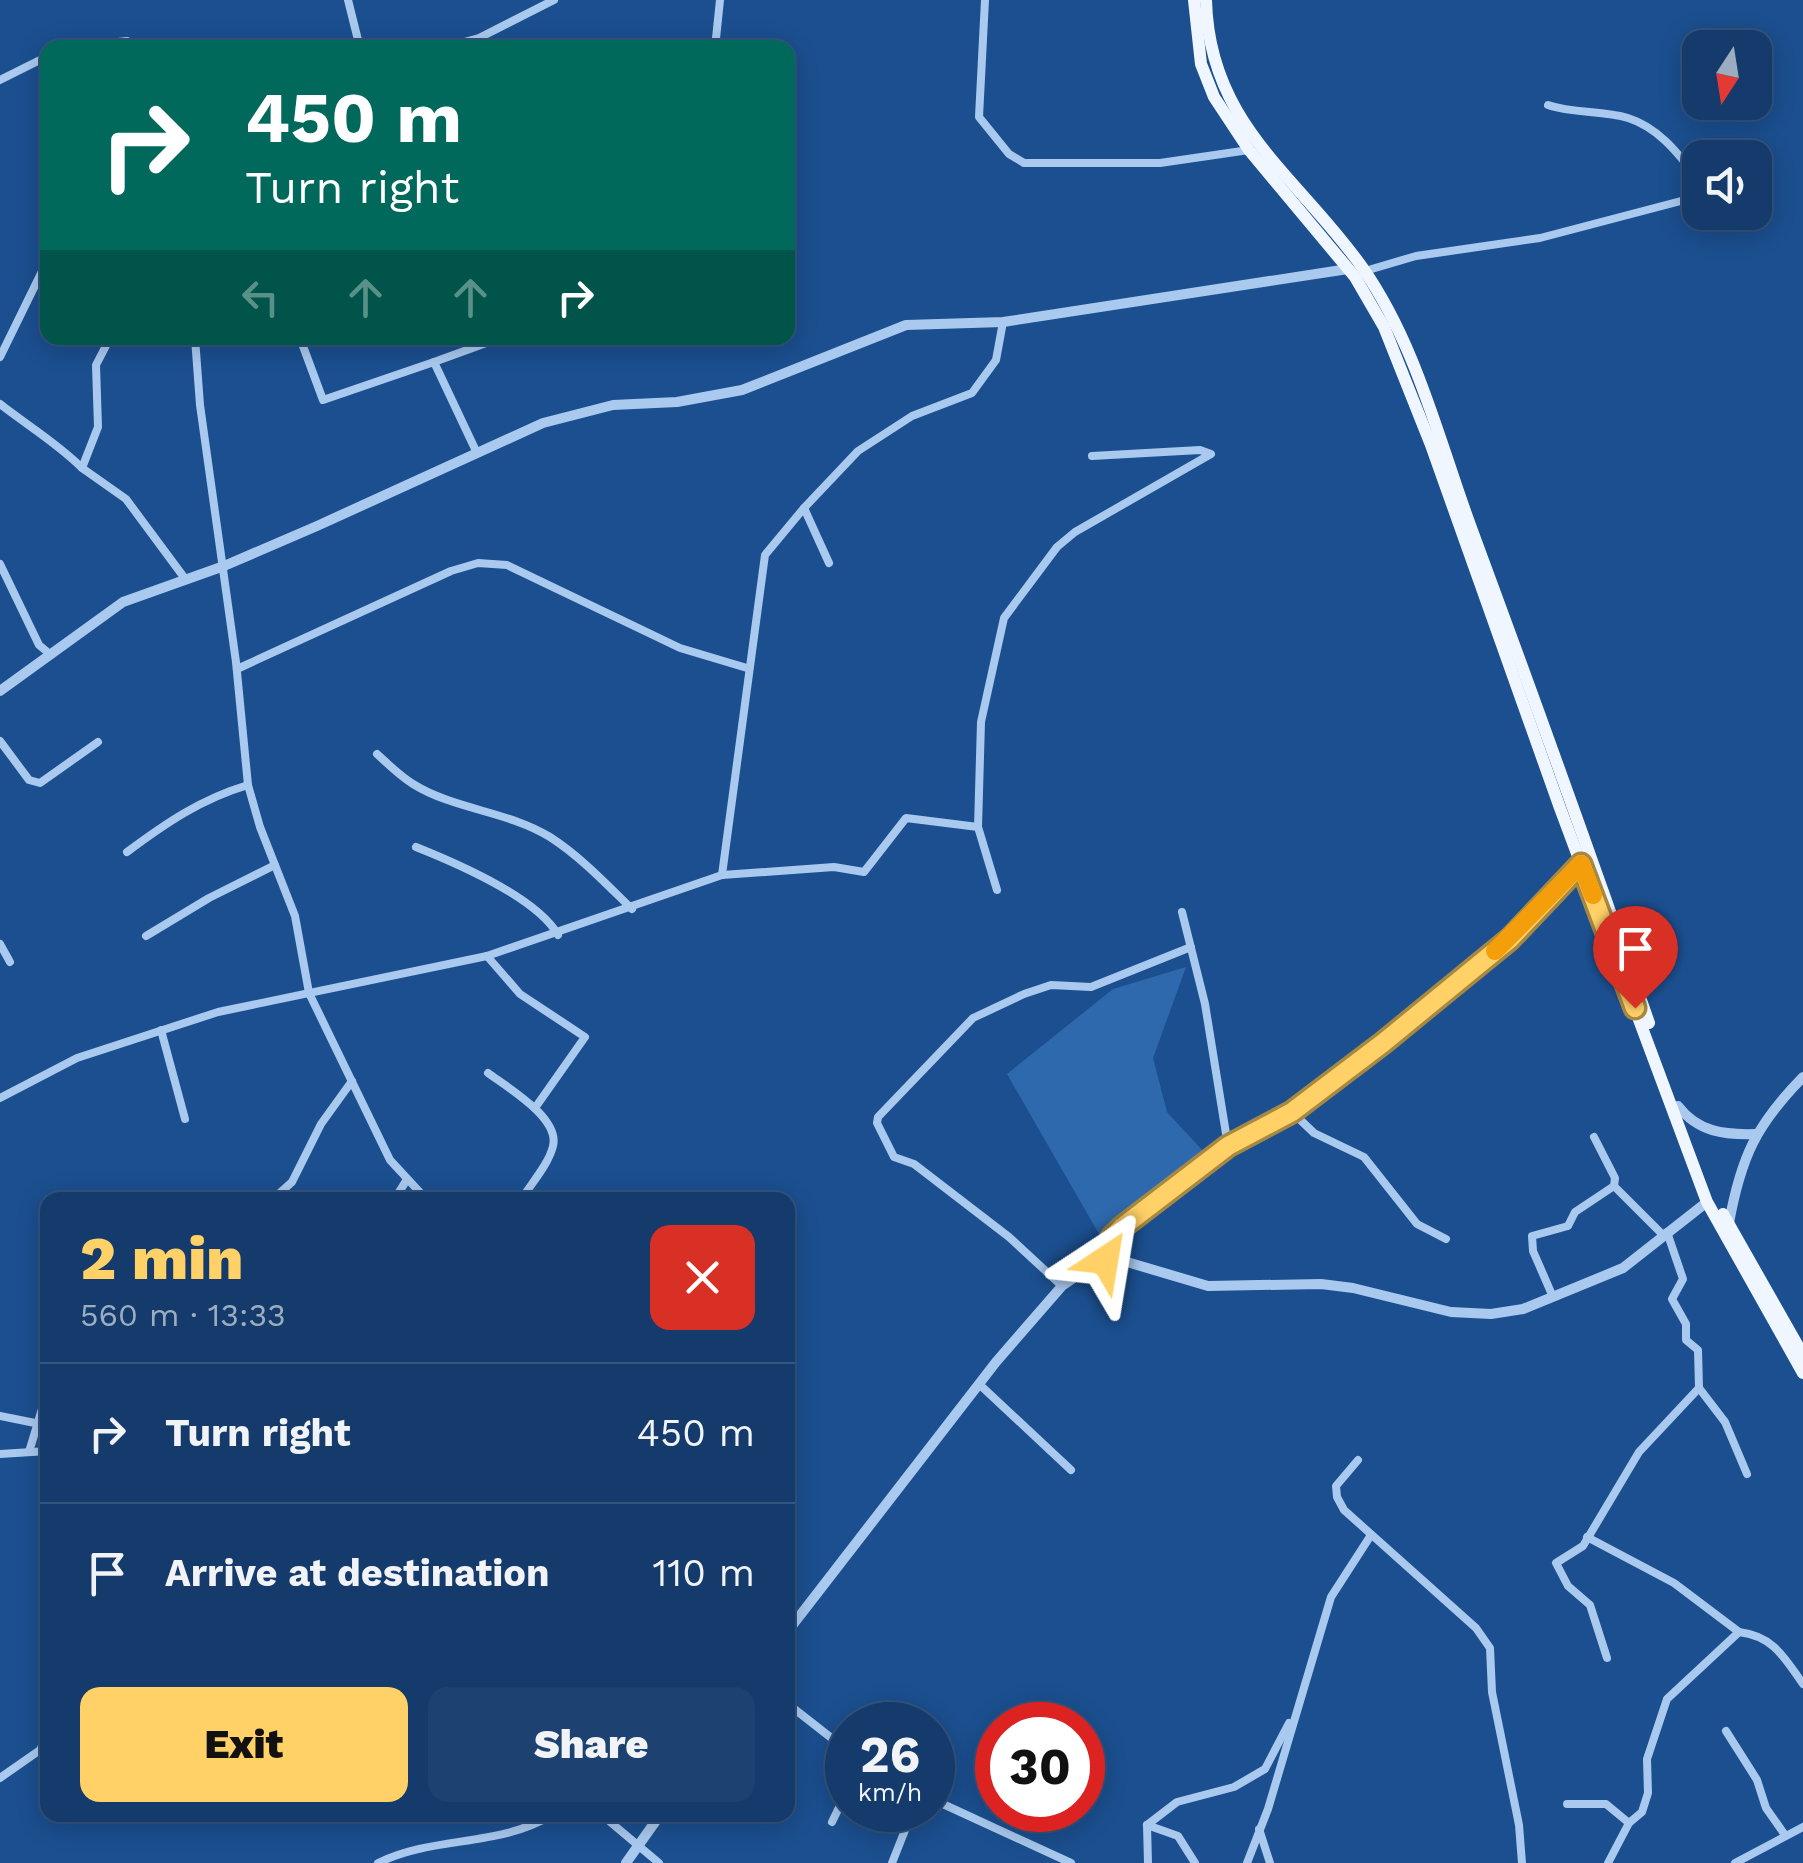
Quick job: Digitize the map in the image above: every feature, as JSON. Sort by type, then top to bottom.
[{"type":"main road","points":[[1194,0],[1201,64],[1214,97],[1250,150],[1348,269],[1384,327],[1432,445],[1581,864],[1708,1202],[1803,1373]]},
{"type":"main road","points":[[1206,0],[1212,60],[1224,91],[1260,144],[1365,271],[1395,322],[1442,441],[1706,1181],[1803,1355]]},
{"type":"street","points":[[348,0],[358,40]]},
{"type":"street","points":[[472,40],[554,0]]},
{"type":"street","points":[[716,40],[720,0]]},
{"type":"street","points":[[985,0],[979,116],[1008,154],[1024,163],[1160,163],[1250,150]]},
{"type":"street","points":[[0,80],[40,60]]},
{"type":"street","points":[[1548,105],[1636,122],[1663,137],[1682,160]]},
{"type":"street","points":[[1365,271],[1416,256],[1540,238],[1682,201]]},
{"type":"street","points":[[0,691],[122,602],[224,566],[543,422],[613,405],[677,402],[742,390],[906,325],[1003,322],[1348,269]]},
{"type":"street","points":[[0,357],[40,276]]},
{"type":"street","points":[[722,876],[765,554],[858,451],[912,416],[972,392],[996,360],[1003,322]]},
{"type":"street","points":[[82,468],[98,427],[96,365],[106,345]]},
{"type":"street","points":[[196,345],[200,404],[237,669],[248,785],[295,916],[309,993],[390,1160],[418,1192]]},
{"type":"street","points":[[302,345],[322,400],[481,345]]},
{"type":"street","points":[[434,362],[476,451]]},
{"type":"street","points":[[0,404],[35,432],[59,444],[82,468],[126,499],[186,580]]},
{"type":"street","points":[[997,890],[978,826],[981,722],[1004,618],[1057,547],[1075,532],[1210,454],[1200,450],[1092,456]]},
{"type":"street","points":[[804,508],[828,563]]},
{"type":"street","points":[[237,669],[451,570],[478,563],[507,565],[680,648],[747,668]]},
{"type":"street","points":[[0,564],[39,645],[52,656]]},
{"type":"street","points":[[0,741],[29,780],[40,783],[98,742]]},
{"type":"street","points":[[377,754],[412,784],[438,796],[507,816],[550,837],[632,909]]},
{"type":"street","points":[[126,852],[184,810],[213,795],[248,785]]},
{"type":"street","points":[[0,1098],[77,1058],[218,1012],[487,956],[558,935],[722,876],[834,867],[864,872],[906,818],[978,826]]},
{"type":"street","points":[[416,848],[481,875],[550,921],[558,935]]},
{"type":"street","points":[[1105,1260],[1112,1237],[1121,1228],[1228,1146],[1292,1112],[1510,939],[1581,864]]},
{"type":"street","points":[[146,936],[275,866]]},
{"type":"street","points":[[1182,912],[1205,1004],[1228,1146]]},
{"type":"street","points":[[0,944],[10,962]]},
{"type":"street","points":[[1062,1286],[1009,1237],[914,1164],[894,1157],[877,1123],[878,1116],[973,1018],[1051,985],[1090,986],[1191,947]]},
{"type":"street","points":[[487,956],[520,994],[585,1037],[535,1108]]},
{"type":"street","points":[[161,1030],[185,1118]]},
{"type":"street","points":[[488,1073],[535,1108],[553,1136],[553,1147],[525,1192]]},
{"type":"street","points":[[1728,1224],[1736,1185],[1755,1134],[1770,1111],[1803,1077]]},
{"type":"street","points":[[281,1192],[292,1182],[322,1124],[352,1082]]},
{"type":"street","points":[[1678,1106],[1688,1118],[1709,1130],[1755,1134]]},
{"type":"street","points":[[1292,1112],[1314,1133],[1364,1157],[1417,1224],[1446,1239]]},
{"type":"street","points":[[1553,1297],[1533,1251],[1532,1236],[1568,1226],[1575,1212],[1614,1186],[1615,1178],[1594,1137]]},
{"type":"street","points":[[399,1192],[406,1181]]},
{"type":"street","points":[[1614,1186],[1665,1233],[1683,1278],[1672,1299],[1686,1324],[1686,1340],[1698,1350],[1699,1388],[1724,1422],[1747,1474]]},
{"type":"street","points":[[795,1612],[978,1384],[1062,1286],[1084,1269],[1105,1260],[1127,1262],[1208,1286],[1321,1284],[1451,1312],[1491,1314],[1523,1309],[1622,1268],[1708,1202]]},
{"type":"street","points":[[978,1384],[1071,1470]]},
{"type":"street","points":[[1607,1658],[1590,1604],[1568,1586],[1556,1564],[1583,1546],[1639,1452],[1699,1388]]},
{"type":"street","points":[[30,1452],[40,1410]]},
{"type":"street","points":[[0,1416],[35,1423]]},
{"type":"street","points":[[0,1454],[40,1452]]},
{"type":"street","points":[[1358,1460],[1336,1486],[1336,1497],[1371,1535],[1476,1628],[1490,1648],[1492,1692],[1520,1825],[1522,1863]]},
{"type":"street","points":[[1246,1863],[1331,1598],[1371,1535]]},
{"type":"street","points":[[1587,1537],[1674,1583],[1739,1632],[1765,1637],[1803,1684]]},
{"type":"street","points":[[1608,1863],[1629,1823],[1642,1812],[1648,1793],[1646,1759],[1667,1700],[1739,1632]]},
{"type":"street","points":[[1147,1825],[1177,1802],[1234,1787],[1265,1768],[1300,1698]]},
{"type":"street","points":[[795,1709],[825,1733]]},
{"type":"street","points":[[1726,1731],[1757,1780],[1766,1808],[1786,1835]]},
{"type":"street","points":[[0,1778],[40,1750]]},
{"type":"street","points":[[1567,1804],[1606,1804],[1629,1823]]},
{"type":"street","points":[[955,1810],[1072,1863]]},
{"type":"street","points":[[378,1863],[428,1845],[499,1838],[540,1822]]},
{"type":"street","points":[[611,1822],[659,1863]]},
{"type":"street","points":[[626,1863],[655,1822]]},
{"type":"street","points":[[1147,1825],[1148,1863]]},
{"type":"street","points":[[1147,1825],[1178,1836],[1194,1863]]},
{"type":"street","points":[[1735,1863],[1803,1827]]},
{"type":"street","points":[[1258,1829],[1270,1863]]},
{"type":"street","points":[[892,1863],[904,1832]]},
{"type":"shaded area","points":[[1186,967],[1153,1058],[1167,1112],[1204,1152],[1099,1234],[1007,1074],[1113,989]]},
{"type":"slow traffic","points":[[1495,951],[1581,864],[1593,895]]},
{"type":"route","points":[[1105,1260],[1112,1237],[1121,1228],[1228,1146],[1292,1112],[1383,1043],[1510,939],[1581,864],[1635,1008]]}]
